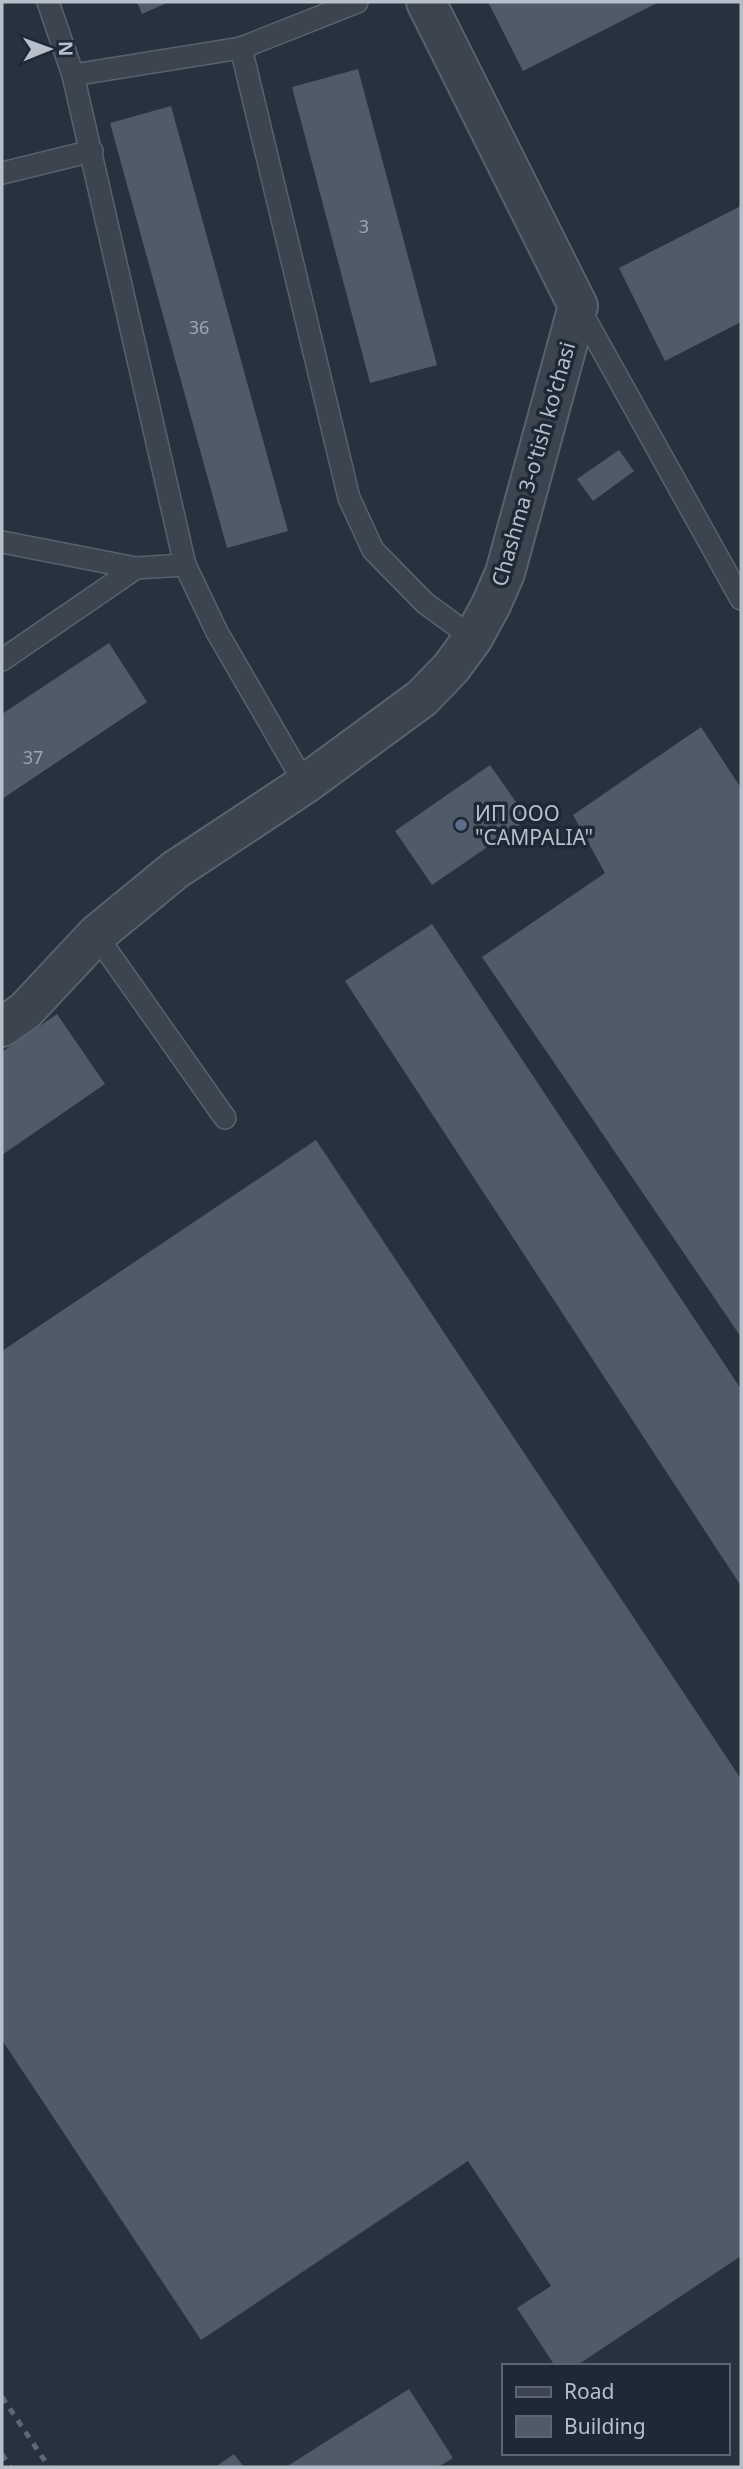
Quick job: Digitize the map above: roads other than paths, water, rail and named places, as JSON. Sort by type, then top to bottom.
[{"type":"street","points":[[425,2],[578,306]]},
{"type":"street","name":"Chashma 3-o'tish ko'chasi","points":[[2,1027],[25,1011],[96,935],[176,870],[306,784],[422,698],[451,668],[473,638],[505,573],[578,306]]},
{"type":"lane","points":[[48,2],[73,75],[92,151],[185,565],[218,632],[306,784]]},
{"type":"lane","points":[[73,75],[241,48],[357,2]]},
{"type":"lane","points":[[241,48],[349,498],[373,550],[425,603],[473,638]]},
{"type":"lane","points":[[2,173],[92,151]]},
{"type":"lane","points":[[578,306],[741,599]]},
{"type":"lane","points":[[2,542],[136,568],[185,565]]},
{"type":"lane","points":[[2,660],[136,568]]},
{"type":"lane","points":[[96,935],[225,1118]]},
{"type":"railway","points":[[2,2397],[49,2467]]},
{"type":"railway","points":[[2,2454],[10,2467]]},
{"type":"place","name":"ИП ООО \"CAMPALIA\"","points":[[461,825]]}]
